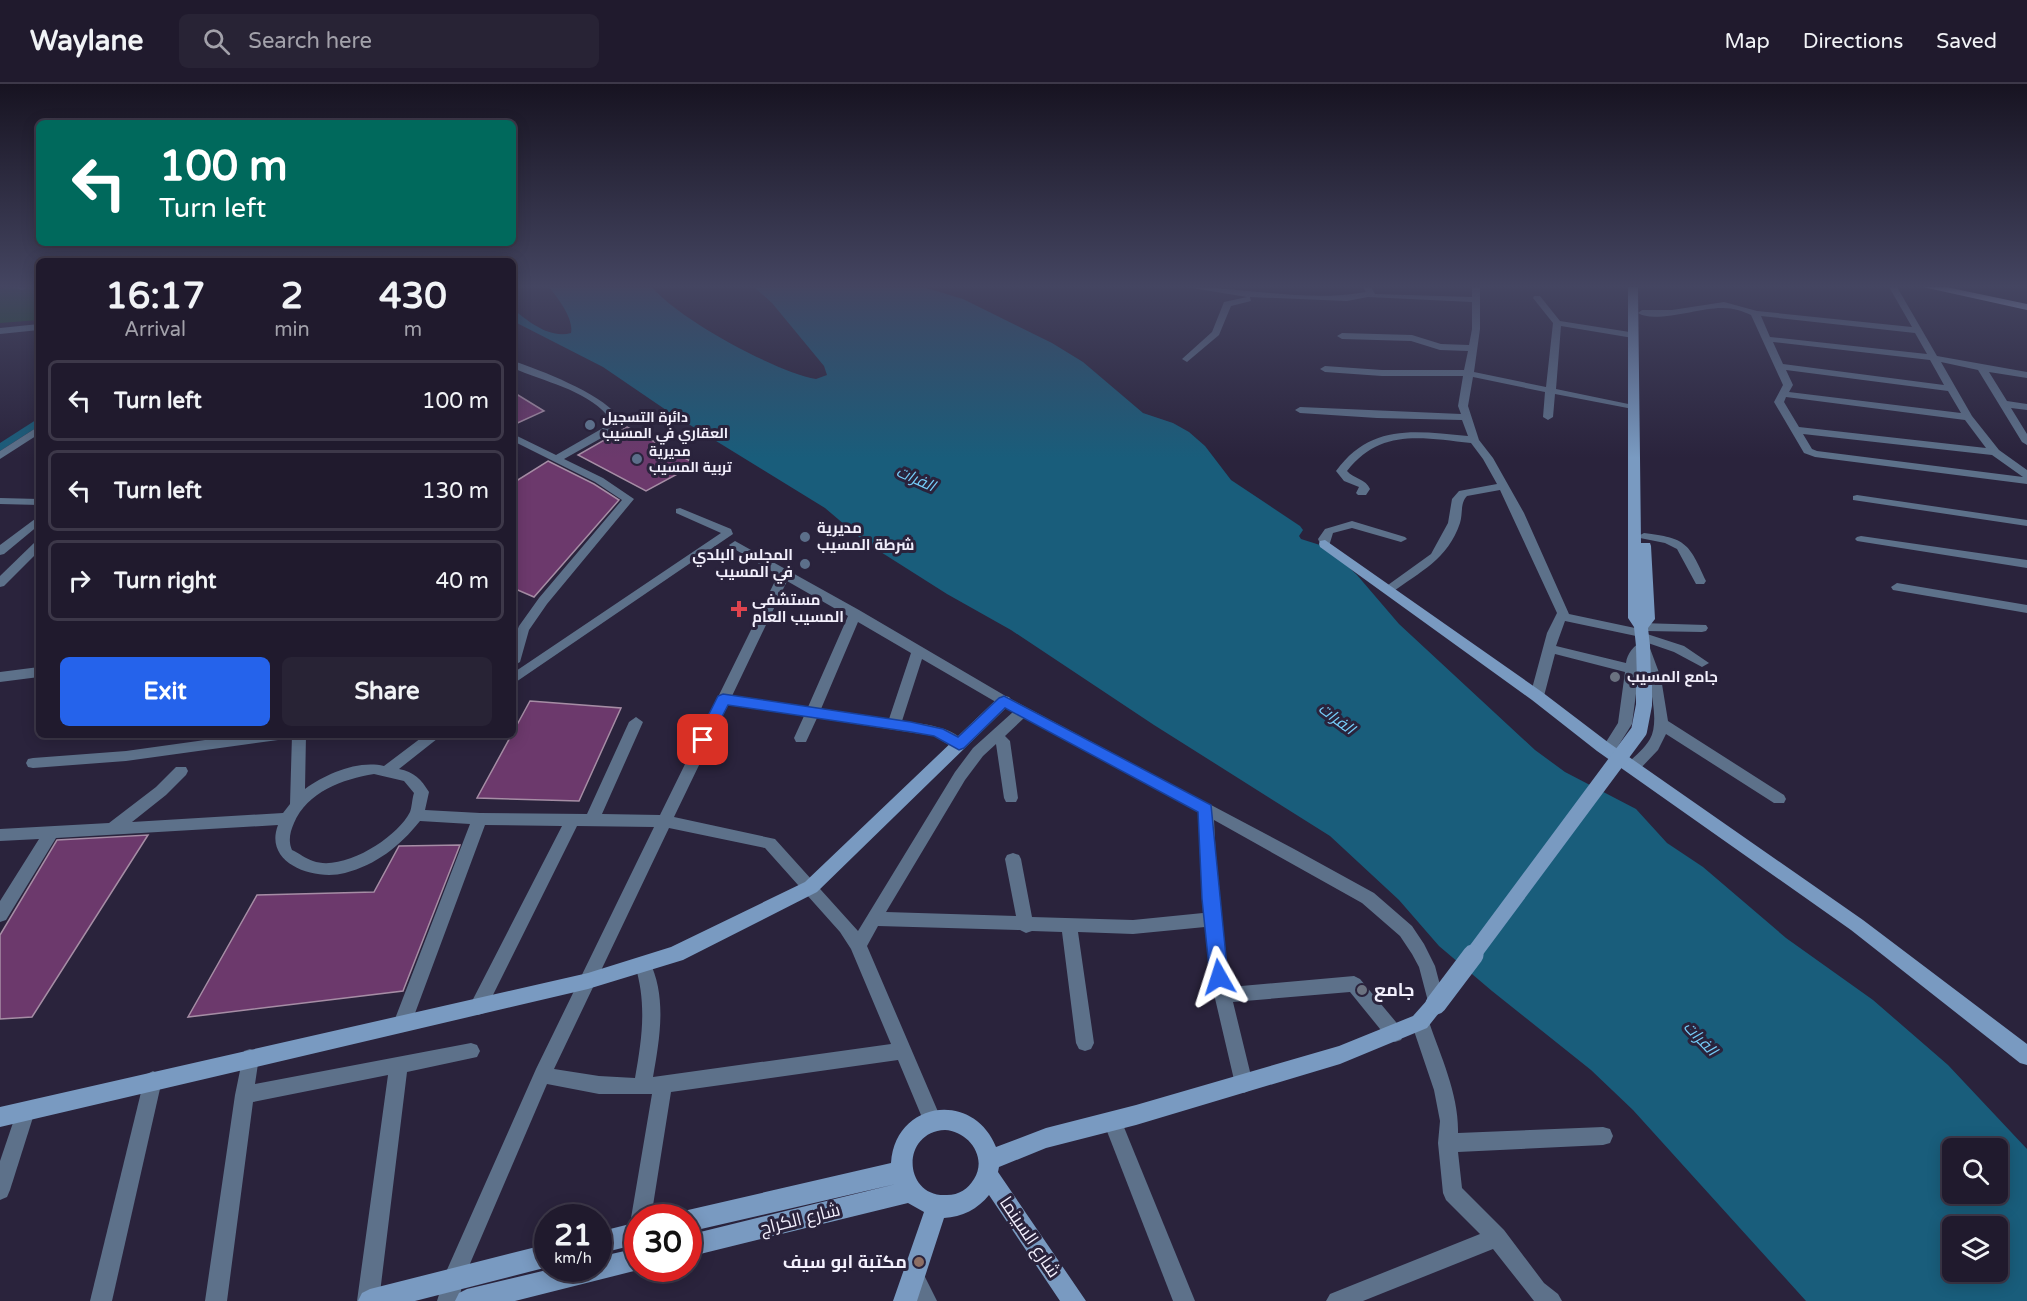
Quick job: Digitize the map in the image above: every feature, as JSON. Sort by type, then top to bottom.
[{"type":"main road","points":[[988,1167],[1046,1138],[1244,1084],[1340,1055],[1420,1022],[1436,1004],[1639,731],[1644,705],[1642,636],[1635,618],[1633,344]]},
{"type":"main road","points":[[1642,344],[1644,536],[1648,616],[1642,636]]},
{"type":"main road","points":[[1325,544],[1537,696],[1608,750],[1857,925],[2027,1056]]},
{"type":"main road","points":[[0,1117],[250,1057],[588,981],[676,954],[811,887],[1004,701]]},
{"type":"main road","points":[[949,1119],[964,1122],[982,1137],[988,1167],[981,1187],[970,1197],[960,1203],[937,1206],[918,1198],[906,1181],[902,1155],[908,1140],[919,1128],[933,1121],[949,1119]]},
{"type":"main road","name":"شارع السينما","points":[[988,1167],[1074,1301]]},
{"type":"main road","name":"شارع الكراج","points":[[702,1218],[906,1181]]},
{"type":"main road","name":"شارع الكراج","points":[[702,1242],[906,1181]]},
{"type":"main road","points":[[905,1301],[937,1206]]},
{"type":"main road","points":[[369,1301],[451,1290],[534,1260]]},
{"type":"main road","points":[[466,1301],[544,1282]]},
{"type":"street","points":[[1187,359],[1204,344]]},
{"type":"street","points":[[1430,344],[1440,347],[1471,348]]},
{"type":"street","points":[[1472,344],[1463,405],[1465,417],[1474,440],[1488,458],[1503,486],[1563,613],[1553,631],[1551,649],[1537,696]]},
{"type":"street","points":[[1548,417],[1555,344]]},
{"type":"street","points":[[1770,344],[1788,386],[1779,402],[1796,430],[1803,447],[1815,454],[2027,481]]},
{"type":"street","points":[[1811,344],[1931,357],[2027,375]]},
{"type":"street","points":[[1924,344],[1968,417],[1995,452],[2027,475]]},
{"type":"street","points":[[516,365],[571,388],[607,408],[612,415],[608,430],[556,459]]},
{"type":"street","points":[[1780,367],[1949,388]]},
{"type":"street","points":[[1982,368],[2026,439]]},
{"type":"street","points":[[1325,369],[1382,373],[1467,373],[1634,408]]},
{"type":"street","points":[[1785,394],[1968,417]]},
{"type":"street","points":[[2005,404],[2027,407]]},
{"type":"street","points":[[1300,410],[1465,417]]},
{"type":"street","points":[[1796,430],[1995,452]]},
{"type":"street","points":[[0,456],[36,431]]},
{"type":"street","points":[[1362,493],[1365,489],[1363,485],[1348,479],[1341,471],[1351,457],[1368,443],[1395,434],[1416,433],[1474,440]]},
{"type":"street","points":[[516,439],[624,494],[627,499],[543,601],[523,629],[516,652]]},
{"type":"street","points":[[1387,590],[1436,556],[1454,523],[1458,499],[1463,493],[1503,486]]},
{"type":"street","points":[[1857,498],[2027,523]]},
{"type":"street","points":[[0,501],[36,502]]},
{"type":"street","points":[[0,513],[15,501]]},
{"type":"street","points":[[516,676],[727,534],[727,531],[680,511]]},
{"type":"street","points":[[0,551],[36,521]]},
{"type":"street","points":[[1325,544],[1324,539],[1329,531],[1352,524],[1401,539]]},
{"type":"street","points":[[1644,536],[1670,540],[1682,545],[1700,581]]},
{"type":"street","points":[[1861,539],[2027,564]]},
{"type":"street","points":[[735,545],[1004,701],[1368,898],[1406,931],[1424,958],[1436,1004]]},
{"type":"street","points":[[0,583],[36,547]]},
{"type":"street","points":[[451,1290],[542,1074],[784,575]]},
{"type":"street","points":[[1897,587],[2027,609]]},
{"type":"street","points":[[801,738],[855,613]]},
{"type":"street","points":[[1561,616],[1642,636],[1678,649],[1702,663]]},
{"type":"street","points":[[1642,636],[1702,628]]},
{"type":"street","points":[[1608,750],[1625,724],[1635,653],[1642,636]]},
{"type":"street","points":[[1633,767],[1653,745],[1662,724],[1642,636]]},
{"type":"street","points":[[1551,649],[1632,669]]},
{"type":"street","points":[[894,724],[919,650]]},
{"type":"street","points":[[0,677],[36,672]]},
{"type":"street","points":[[723,699],[938,732],[959,744]]},
{"type":"street","points":[[858,945],[960,776],[978,752],[1023,711]]},
{"type":"street","points":[[591,821],[636,722]]},
{"type":"street","points":[[1662,724],[1779,799]]},
{"type":"street","points":[[995,736],[1003,741],[1011,798]]},
{"type":"street","points":[[33,763],[126,756],[256,738]]},
{"type":"street","points":[[297,805],[299,738]]},
{"type":"street","points":[[389,769],[431,738]]},
{"type":"street","points":[[389,769],[403,773],[413,780],[420,790],[421,802],[417,815],[405,832],[387,848],[363,861],[338,867],[315,868],[296,862],[285,851],[281,836],[286,819],[297,805],[317,788],[340,776],[357,771],[389,769]]},
{"type":"street","points":[[114,827],[161,791],[182,771]]},
{"type":"street","points":[[1206,809],[1212,919],[1223,995],[1244,1084]]},
{"type":"street","points":[[417,815],[480,819],[664,821],[770,843],[846,927],[858,945],[933,1121]]},
{"type":"street","points":[[0,835],[286,819]]},
{"type":"street","points":[[402,1024],[480,819]]},
{"type":"street","points":[[478,1007],[572,820]]},
{"type":"street","points":[[0,915],[52,831]]},
{"type":"street","points":[[1013,859],[1026,926]]},
{"type":"street","points":[[875,919],[1026,926],[1133,927],[1212,919]]},
{"type":"street","points":[[1069,926],[1085,1043]]},
{"type":"street","points":[[642,1087],[653,1026],[654,1001],[643,965]]},
{"type":"street","points":[[1223,995],[1354,984],[1395,1034]]},
{"type":"street","points":[[1420,1022],[1443,1090],[1449,1121],[1448,1143],[1453,1193],[1497,1237],[1537,1290],[1551,1301]]},
{"type":"street","points":[[244,1095],[471,1051]]},
{"type":"street","points":[[542,1074],[599,1085],[642,1087],[903,1051]]},
{"type":"street","points":[[216,1301],[250,1057]]},
{"type":"street","points":[[369,1301],[399,1065]]},
{"type":"street","points":[[101,1301],[153,1080]]},
{"type":"street","points":[[643,1204],[663,1085]]},
{"type":"street","points":[[0,1190],[26,1111]]},
{"type":"street","points":[[1112,1121],[1184,1301]]},
{"type":"street","points":[[1448,1143],[1603,1136]]},
{"type":"street","points":[[1337,1301],[1497,1237]]},
{"type":"street","points":[[914,1276],[926,1301]]},
{"type":"water","name":"الفرات","points":[[558,344],[732,344],[777,366],[816,379],[827,375],[824,366],[806,344],[1053,344],[1083,362],[1143,413],[1173,423],[1189,432],[1205,446],[1231,480],[1300,526],[1303,530],[1299,536],[1301,539],[1320,545],[1339,558],[1357,575],[1399,624],[1535,750],[1565,772],[1636,809],[1667,843],[1703,867],[1786,938],[1873,1000],[1948,1065],[2027,1149],[2027,1301],[1806,1301],[1633,1110],[1591,1070],[1439,946],[1399,900],[1330,836],[1154,725],[1011,630],[947,594],[865,542],[825,508],[669,412],[603,367]]},
{"type":"building","points":[[516,394],[544,411],[516,424]]},
{"type":"building","name":"مديرية تربية المسيب","points":[[627,427],[696,464],[646,491],[578,455]]},
{"type":"building","points":[[548,461],[594,484],[619,500],[534,597],[516,589],[516,481]]},
{"type":"building","points":[[530,701],[621,708],[579,801],[477,798],[510,738],[516,738],[516,727]]},
{"type":"building","points":[[148,835],[32,1017],[0,1019],[0,935],[57,840]]},
{"type":"building","points":[[460,845],[403,991],[188,1017],[257,895],[374,892],[399,846]]},
{"type":"waterway","points":[[0,448],[36,423]]},
{"type":"place","name":"دائرة التسجيل العقاري في المسيب","points":[[590,425]]},
{"type":"place","name":"مديرية تربية المسيب","points":[[637,459]]},
{"type":"place","name":"مديرية شرطة المسيب","points":[[805,537]]},
{"type":"place","name":"المجلس البلدي في المسيب","points":[[805,564]]},
{"type":"place","name":"مستشفى المسيب العام","points":[[739,609]]},
{"type":"place","name":"جامع المسيب","points":[[1615,677]]},
{"type":"place","name":"جامع","points":[[1362,990]]},
{"type":"place","name":"مكتبة ابو سيف","points":[[919,1262]]},
{"type":"route","points":[[703,740],[723,699],[938,732],[959,744],[1004,701],[1206,809],[1210,899],[1219,977]]}]
